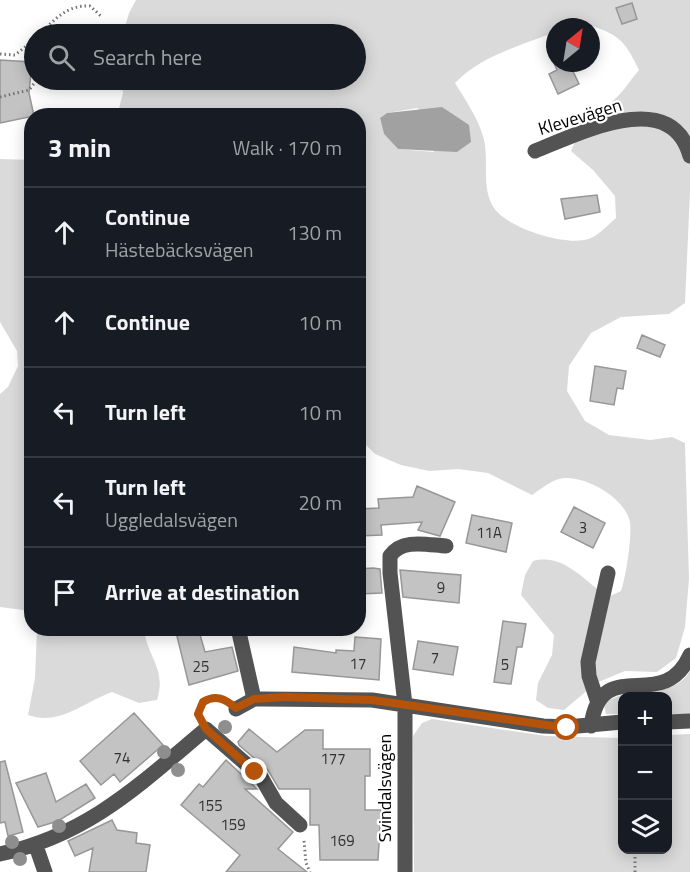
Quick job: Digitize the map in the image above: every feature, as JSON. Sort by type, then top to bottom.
[{"type":"street","name":"Klevevägen","points":[[535,151],[615,122],[645,119],[665,124],[681,135],[690,156]]},
{"type":"street","name":"Svindalsvägen","points":[[405,872],[405,705],[390,556],[399,547],[407,544],[446,546]]},
{"type":"street","points":[[591,726],[597,700],[589,676],[588,662],[608,573]]},
{"type":"street","points":[[240,636],[254,699]]},
{"type":"street","points":[[597,700],[611,690],[666,682],[682,670],[690,655]]},
{"type":"street","points":[[236,708],[254,699],[313,698],[405,705],[543,726],[618,723]]},
{"type":"street","points":[[672,722],[690,721]]},
{"type":"street","points":[[0,854],[36,846],[123,799],[206,729],[261,777],[276,803],[300,825]]},
{"type":"street","points":[[36,846],[45,872]]},
{"type":"path","points":[[50,24],[71,8],[90,6],[102,17]]},
{"type":"path","points":[[0,54],[15,55],[24,49]]},
{"type":"path","points":[[0,97],[29,90]]},
{"type":"path","points":[[206,729],[198,714],[203,702],[217,697],[236,708]]},
{"type":"path","points":[[300,825],[304,834],[306,863],[310,872]]},
{"type":"path","points":[[635,854],[635,872]]},
{"type":"shaded area","points":[[136,0],[690,0],[690,192],[685,303],[669,314],[621,317],[591,333],[569,366],[567,391],[585,421],[609,435],[650,440],[672,437],[685,443],[689,579],[685,627],[676,658],[657,672],[625,671],[596,683],[564,710],[548,708],[536,700],[538,683],[552,655],[554,635],[521,595],[525,575],[533,561],[554,561],[573,570],[608,597],[621,591],[627,567],[630,522],[627,513],[613,497],[584,481],[561,478],[532,495],[488,473],[458,469],[429,471],[401,465],[375,454],[366,445],[366,108],[119,108],[123,90],[366,90],[366,24],[126,24]],"holes":[[[546,18],[600,18],[600,29],[616,37],[626,47],[639,70],[621,93],[580,134],[571,151],[593,170],[615,196],[616,218],[591,238],[581,240],[554,238],[512,223],[494,208],[490,200],[486,183],[482,132],[472,110],[455,83],[489,58],[546,35]],[[418,108],[434,152],[398,149],[384,134],[380,118],[387,113]]]},
{"type":"shaded area","points":[[442,107],[469,125],[471,142],[457,152],[398,149],[384,134],[380,118],[387,113]]},
{"type":"shaded area","points":[[0,159],[24,160],[24,611],[0,607],[0,394],[8,387],[18,366],[17,351],[0,322]]},
{"type":"shaded area","points":[[37,636],[145,636],[160,680],[157,700],[139,703],[112,692],[71,712],[50,718],[40,718],[28,715],[35,678]]},
{"type":"shaded area","points":[[690,671],[690,714],[672,714],[672,692],[645,692],[671,687],[682,681]]},
{"type":"shaded area","points":[[618,697],[618,714],[606,714],[604,705]]},
{"type":"shaded area","points":[[432,719],[546,736],[618,738],[618,854],[672,854],[672,735],[690,734],[690,872],[414,872],[413,736],[422,723]]},
{"type":"building","points":[[632,3],[637,19],[622,24],[616,8]]},
{"type":"building","points":[[0,60],[24,62],[24,90],[29,90],[32,108],[24,108],[24,118],[0,123]]},
{"type":"building","points":[[573,72],[579,84],[558,94],[549,74]]},
{"type":"building","points":[[597,195],[600,212],[565,219],[561,199]]},
{"type":"building","points":[[642,335],[665,345],[660,357],[637,348]]},
{"type":"building","points":[[595,366],[626,371],[623,389],[617,388],[614,405],[590,401]]},
{"type":"building","points":[[417,486],[455,502],[440,536],[418,530],[422,522],[381,525],[382,535],[366,536],[366,509],[379,508],[378,499],[413,497]]},
{"type":"building","points":[[574,507],[605,523],[593,548],[561,532]]},
{"type":"building","points":[[472,515],[512,523],[506,552],[466,543]]},
{"type":"building","points":[[366,568],[380,569],[382,593],[366,594]]},
{"type":"building","points":[[400,570],[461,575],[459,603],[403,597]]},
{"type":"building","points":[[503,621],[526,624],[522,647],[517,647],[511,684],[494,682]]},
{"type":"building","points":[[177,636],[200,636],[205,652],[232,647],[238,671],[189,685]]},
{"type":"building","points":[[355,637],[381,639],[379,680],[292,672],[294,647],[336,653],[336,650],[354,651]]},
{"type":"building","points":[[418,641],[458,647],[453,675],[413,669]]},
{"type":"building","points":[[134,713],[163,745],[120,782],[114,774],[101,785],[80,761]]},
{"type":"building","points":[[249,729],[277,752],[305,730],[323,730],[323,749],[370,749],[370,776],[365,776],[365,810],[381,810],[378,860],[320,860],[319,825],[310,825],[310,789],[279,789],[268,770],[239,745],[238,742]]},
{"type":"building","points":[[226,760],[257,789],[245,789],[293,832],[278,849],[307,872],[226,872],[240,855],[181,805],[199,784],[203,787]]},
{"type":"building","points":[[5,761],[23,832],[8,836],[5,822],[0,823],[0,762]]},
{"type":"building","points":[[46,773],[56,802],[86,784],[95,798],[58,821],[38,827],[16,783]]},
{"type":"building","points":[[112,820],[117,830],[137,833],[136,843],[150,845],[146,872],[89,872],[93,848],[75,856],[68,841]]},
{"type":"route","points":[[255,772],[206,729],[198,714],[198,709],[203,702],[217,697],[236,708],[254,699],[284,697],[372,700],[567,728]]}]
